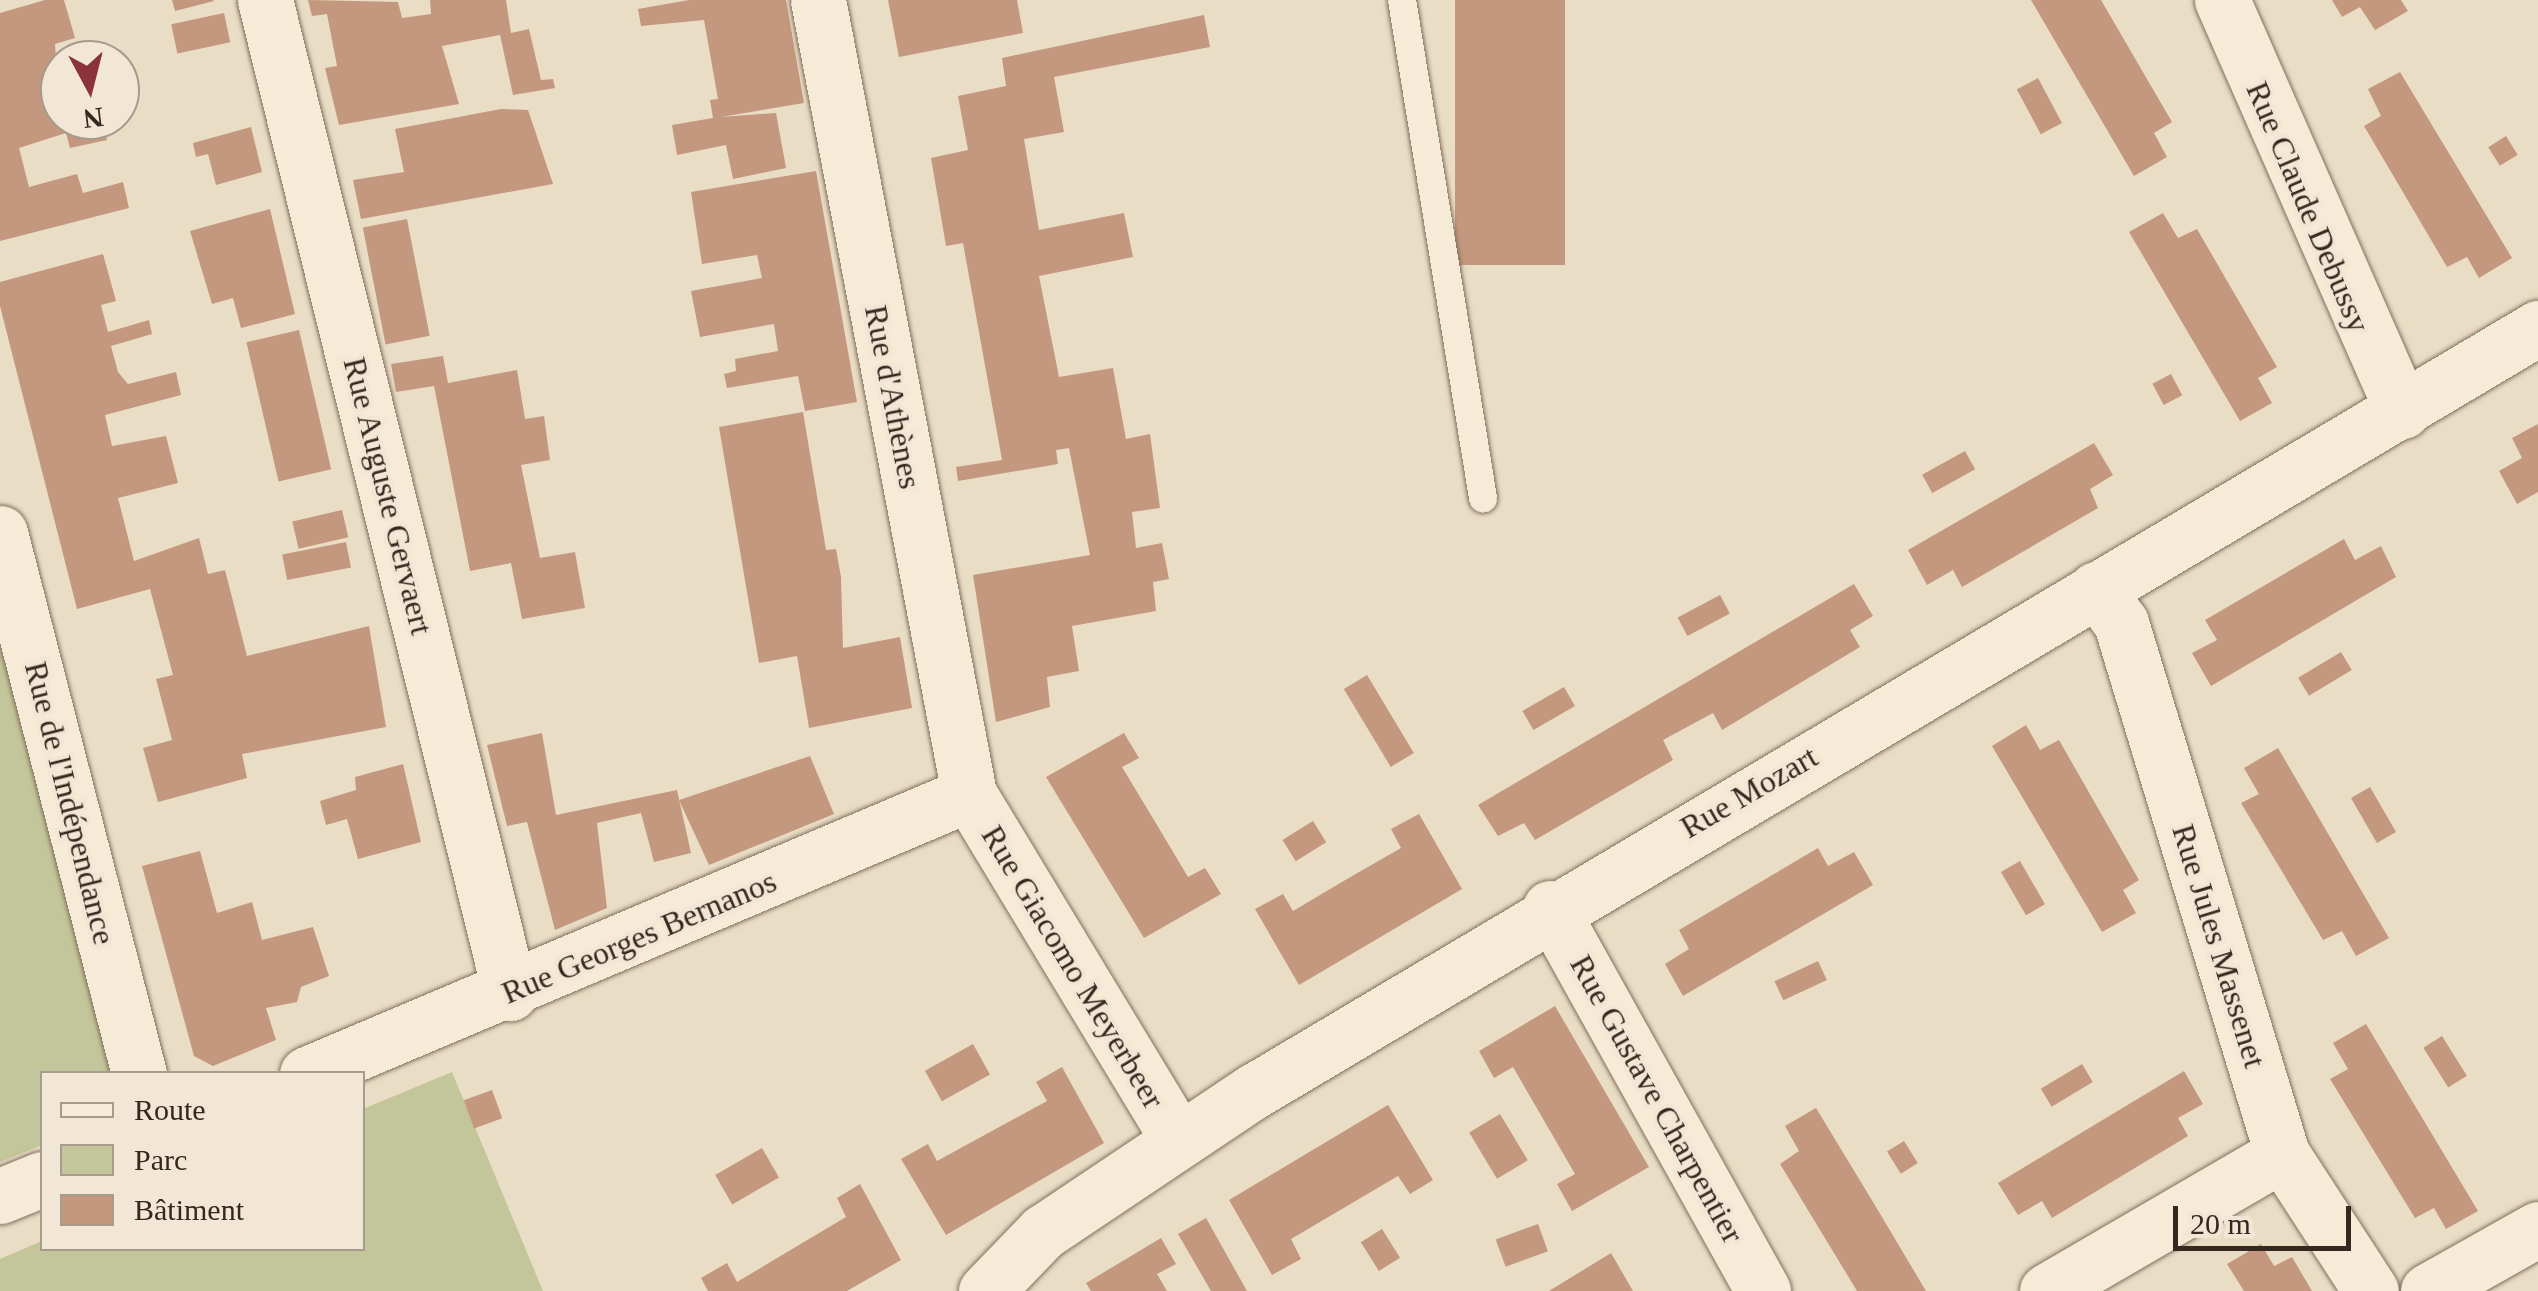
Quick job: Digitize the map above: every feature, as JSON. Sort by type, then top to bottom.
[{"type":"street","name":"Rue Auguste Gervaert","points":[[266,0],[510,993]]},
{"type":"street","name":"Rue d'Athènes","points":[[818,0],[969,794]]},
{"type":"street","name":"Rue Claude Debussy","points":[[2222,0],[2402,411]]},
{"type":"street","name":"Rue Mozart","points":[[986,1291],[1006,1262],[1178,1139],[1550,908],[2538,328]]},
{"type":"street","name":"Rue de l'Indépendance","points":[[0,533],[138,1071]]},
{"type":"street","name":"Rue Jules Massenet","points":[[2096,588],[2121,623],[2282,1154],[2371,1291]]},
{"type":"street","name":"Rue Georges Bernanos","points":[[315,1071],[510,993],[969,794]]},
{"type":"street","name":"Rue Giacomo Meyerbeer","points":[[969,794],[1178,1139]]},
{"type":"street","name":"Rue Gustave Charpentier","points":[[1550,908],[1763,1291]]},
{"type":"street","points":[[2047,1291],[2282,1154]]},
{"type":"street","points":[[0,1196],[40,1180]]},
{"type":"street","points":[[2428,1291],[2538,1229]]},
{"type":"lane","points":[[1402,0],[1483,498]]},
{"type":"green space","points":[[0,643],[112,1071],[40,1071],[40,1146],[0,1162]]},
{"type":"green space","points":[[452,1072],[543,1291],[0,1291],[0,1259],[40,1242],[40,1251],[365,1251],[365,1108]]},
{"type":"building","points":[[45,0],[64,0],[75,38],[40,40],[40,140],[44,140],[19,148],[29,187],[77,174],[83,193],[123,182],[129,208],[0,241],[0,13]]},
{"type":"building","points":[[172,0],[213,0],[214,1],[175,11]]},
{"type":"building","points":[[308,0],[398,2],[402,18],[431,14],[430,0],[506,0],[511,33],[529,29],[541,80],[553,79],[555,88],[513,95],[500,35],[442,46],[459,104],[339,125],[325,68],[337,66],[327,14],[312,16]]},
{"type":"building","points":[[689,0],[786,0],[804,103],[721,117],[776,113],[786,168],[733,179],[726,145],[677,155],[672,125],[713,118],[710,100],[718,99],[704,20],[641,26],[638,9]]},
{"type":"building","points":[[888,0],[1017,0],[1023,33],[899,57]]},
{"type":"building","points":[[1455,0],[1565,0],[1565,265],[1455,265]]},
{"type":"building","points":[[2031,0],[2101,0],[2172,122],[2154,133],[2167,157],[2134,176]]},
{"type":"building","points":[[2332,0],[2401,0],[2408,11],[2375,30],[2360,7],[2342,17]]},
{"type":"building","points":[[224,13],[230,42],[177,54],[171,24]]},
{"type":"building","points":[[1204,15],[1210,47],[1054,77],[1064,132],[1024,139],[1039,230],[1124,213],[1133,257],[1039,276],[1059,377],[1113,368],[1126,439],[1150,434],[1160,508],[1132,512],[1136,548],[1162,543],[1169,579],[1153,582],[1156,611],[1072,626],[1079,671],[1047,677],[1050,707],[996,722],[973,575],[1090,555],[1069,448],[1056,450],[1058,464],[958,481],[956,467],[1002,460],[963,243],[946,246],[931,158],[968,150],[958,96],[1006,86],[1002,58]]},
{"type":"building","points":[[2400,72],[2512,258],[2479,278],[2467,257],[2447,267],[2364,126],[2381,116],[2368,89]]},
{"type":"building","points":[[2038,78],[2062,123],[2041,134],[2017,89]]},
{"type":"building","points":[[501,109],[528,110],[553,184],[361,219],[353,180],[404,172],[395,129]]},
{"type":"building","points":[[251,127],[262,172],[216,185],[208,154],[196,157],[193,143]]},
{"type":"building","points":[[2506,136],[2518,155],[2500,166],[2488,147]]},
{"type":"building","points":[[68,140],[107,140],[70,148]]},
{"type":"building","points":[[816,171],[857,402],[805,411],[798,376],[727,388],[724,374],[736,371],[735,359],[778,351],[774,324],[700,337],[691,291],[762,278],[757,255],[702,264],[691,192]]},
{"type":"building","points":[[270,209],[295,314],[241,328],[233,298],[212,304],[190,231]]},
{"type":"building","points":[[2163,213],[2178,238],[2197,229],[2277,367],[2258,378],[2272,403],[2240,421],[2129,232]]},
{"type":"building","points":[[407,219],[430,336],[386,344],[363,228]]},
{"type":"building","points":[[103,254],[116,301],[101,305],[108,332],[149,320],[152,334],[111,346],[118,372],[128,384],[176,372],[181,395],[105,415],[112,446],[166,436],[178,483],[118,498],[134,561],[199,538],[208,574],[225,570],[247,656],[369,626],[386,727],[242,754],[247,778],[158,802],[143,748],[172,740],[156,679],[173,675],[150,589],[77,609],[0,306],[0,282]]},
{"type":"building","points":[[299,330],[331,469],[279,481],[246,342]]},
{"type":"building","points":[[443,356],[448,383],[517,370],[525,419],[544,416],[550,460],[521,465],[540,558],[575,552],[585,608],[522,619],[511,563],[470,571],[434,386],[396,392],[391,364]]},
{"type":"building","points":[[2171,374],[2182,395],[2164,405],[2152,384]]},
{"type":"building","points":[[803,412],[826,550],[836,549],[841,577],[843,648],[900,637],[912,708],[809,728],[797,656],[759,663],[719,427]]},
{"type":"building","points":[[2538,424],[2538,492],[2517,504],[2499,471],[2522,458],[2512,438]]},
{"type":"building","points":[[2094,443],[2113,475],[2090,489],[2098,508],[1962,587],[1953,570],[1927,585],[1908,550]]},
{"type":"building","points":[[1965,451],[1975,469],[1932,493],[1922,475]]},
{"type":"building","points":[[342,510],[348,537],[299,549],[292,521]]},
{"type":"building","points":[[2344,539],[2355,560],[2381,546],[2396,577],[2211,686],[2192,653],[2217,640],[2205,620]]},
{"type":"building","points":[[346,542],[351,568],[287,580],[282,554]]},
{"type":"building","points":[[1854,584],[1873,616],[1850,630],[1860,647],[1722,730],[1713,713],[1663,740],[1673,760],[1535,840],[1524,823],[1498,836],[1478,805]]},
{"type":"building","points":[[1720,595],[1730,614],[1687,636],[1678,618]]},
{"type":"building","points":[[2341,652],[2352,670],[2309,696],[2298,678]]},
{"type":"building","points":[[1367,675],[1414,753],[1391,767],[1344,689]]},
{"type":"building","points":[[1564,687],[1575,706],[1533,730],[1522,711]]},
{"type":"building","points":[[2026,725],[2040,750],[2059,740],[2139,880],[2123,890],[2136,913],[2102,932],[1992,746]]},
{"type":"building","points":[[542,733],[556,815],[677,790],[691,853],[654,862],[641,813],[597,823],[607,908],[555,930],[527,822],[507,826],[487,745]]},
{"type":"building","points":[[1124,733],[1139,758],[1122,767],[1188,877],[1205,868],[1221,894],[1144,938],[1046,777]]},
{"type":"building","points":[[2278,748],[2389,938],[2356,956],[2342,931],[2323,940],[2241,803],[2259,794],[2244,768]]},
{"type":"building","points":[[810,756],[834,814],[709,865],[679,800]]},
{"type":"building","points":[[403,764],[421,842],[358,859],[347,819],[326,825],[320,801],[356,790],[355,777]]},
{"type":"building","points":[[2370,787],[2396,832],[2377,843],[2351,798]]},
{"type":"building","points":[[1419,814],[1462,889],[1299,985],[1255,909],[1283,894],[1293,911],[1401,848],[1391,829]]},
{"type":"building","points":[[1313,821],[1326,842],[1296,861],[1282,840]]},
{"type":"building","points":[[1818,848],[1828,866],[1854,852],[1873,885],[1683,996],[1665,964],[1689,949],[1679,930]]},
{"type":"building","points":[[200,851],[217,913],[252,902],[262,940],[313,927],[329,976],[301,987],[297,1002],[266,1008],[276,1040],[213,1066],[194,1056],[142,866]]},
{"type":"building","points":[[2020,861],[2045,904],[2026,915],[2001,872]]},
{"type":"building","points":[[1818,961],[1827,980],[1783,1000],[1774,981]]},
{"type":"building","points":[[1555,1006],[1649,1167],[1572,1211],[1557,1184],[1575,1174],[1513,1067],[1494,1078],[1479,1051]]},
{"type":"building","points":[[2366,1024],[2478,1211],[2446,1229],[2434,1208],[2415,1218],[2330,1079],[2348,1069],[2333,1043]]},
{"type":"building","points":[[2442,1036],[2467,1076],[2448,1088],[2423,1048]]},
{"type":"building","points":[[973,1044],[990,1075],[942,1101],[925,1071]]},
{"type":"building","points":[[2082,1064],[2093,1082],[2052,1107],[2041,1089]]},
{"type":"building","points":[[1062,1067],[1104,1143],[946,1235],[901,1159],[928,1144],[937,1161],[1047,1101],[1036,1082]]},
{"type":"building","points":[[2184,1071],[2203,1104],[2178,1118],[2188,1136],[2052,1218],[2042,1201],[2018,1215],[1998,1183]]},
{"type":"building","points":[[492,1090],[502,1118],[474,1128],[464,1100]]},
{"type":"building","points":[[1388,1105],[1433,1180],[1410,1194],[1398,1176],[1291,1239],[1301,1259],[1272,1275],[1229,1200]]},
{"type":"building","points":[[1816,1108],[1926,1291],[1857,1291],[1780,1164],[1799,1151],[1785,1126]]},
{"type":"building","points":[[1500,1114],[1528,1160],[1497,1179],[1469,1133]]},
{"type":"building","points":[[1904,1141],[1918,1163],[1901,1174],[1887,1152]]},
{"type":"building","points":[[762,1148],[779,1177],[732,1204],[715,1175]]},
{"type":"building","points":[[860,1184],[901,1260],[847,1291],[708,1291],[701,1278],[727,1263],[737,1282],[846,1217],[837,1198]]},
{"type":"building","points":[[1206,1218],[1247,1291],[1211,1291],[1178,1234]]},
{"type":"building","points":[[1538,1224],[1548,1251],[1506,1267],[1496,1239]]},
{"type":"building","points":[[1382,1229],[1400,1258],[1379,1271],[1361,1242]]},
{"type":"building","points":[[1161,1238],[1176,1264],[1157,1274],[1167,1291],[1091,1291],[1086,1283]]},
{"type":"building","points":[[2261,1244],[2274,1266],[2292,1257],[2312,1291],[2244,1291],[2227,1264]]},
{"type":"building","points":[[1611,1253],[1633,1291],[1549,1291]]}]
